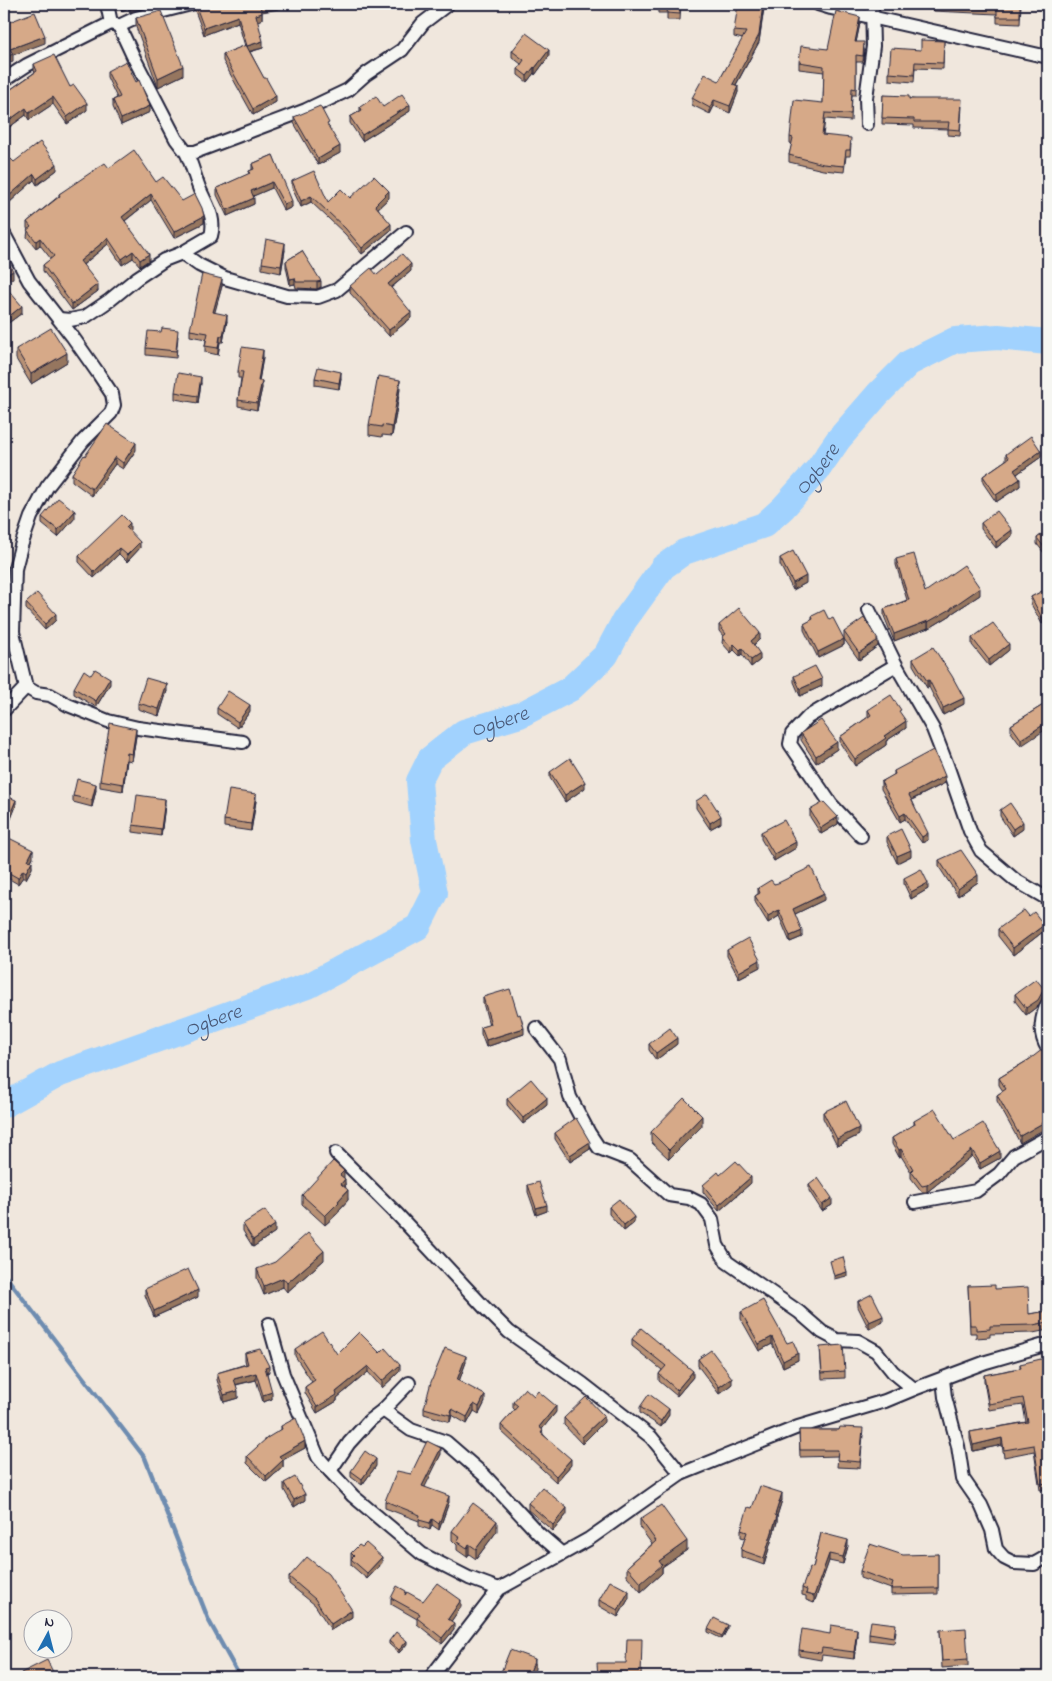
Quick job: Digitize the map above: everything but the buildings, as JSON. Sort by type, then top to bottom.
[{"type":"street","points":[[59,319],[70,320],[85,317],[164,260],[182,253],[211,236],[214,227],[210,209],[199,189],[186,152],[176,140],[115,24],[107,4]]},
{"type":"street","points":[[4,80],[27,65],[115,24],[191,4]]},
{"type":"street","points":[[186,152],[195,152],[306,110],[348,90],[366,74],[402,50],[423,22],[448,4]]},
{"type":"street","points":[[818,4],[872,10],[1048,57]]},
{"type":"street","points":[[867,124],[866,98],[873,46],[872,10]]},
{"type":"street","points":[[182,253],[198,266],[226,278],[287,296],[318,297],[337,290],[406,232]]},
{"type":"street","points":[[4,234],[29,281],[59,319],[112,394],[114,405],[111,413],[83,441],[47,487],[31,516],[21,546],[15,569],[13,632],[26,687],[36,693],[50,696],[68,706],[108,721],[138,728],[243,742]]},
{"type":"street","points":[[869,610],[896,665],[933,729],[970,831],[981,851],[1015,880],[1048,899]]},
{"type":"street","points":[[862,836],[831,804],[790,744],[792,734],[808,717],[896,665]]},
{"type":"street","points":[[4,710],[26,687]]},
{"type":"street","points":[[1048,1002],[1042,1016],[1041,1035],[1048,1049]]},
{"type":"street","points":[[536,1028],[560,1059],[570,1098],[589,1133],[600,1148],[630,1160],[668,1195],[688,1198],[701,1204],[712,1219],[717,1245],[727,1262],[799,1312],[822,1332],[838,1340],[858,1341],[876,1351],[893,1372],[914,1389]]},
{"type":"street","points":[[915,1202],[976,1191],[999,1174],[1014,1156],[1048,1138]]},
{"type":"street","points":[[336,1153],[509,1332],[583,1384],[651,1437],[681,1474]]},
{"type":"street","points":[[269,1324],[283,1374],[318,1457],[330,1471],[354,1496],[422,1554],[469,1578],[499,1589]]},
{"type":"street","points":[[431,1677],[499,1589],[589,1538],[681,1474],[798,1427],[885,1401],[986,1362],[1048,1344]]},
{"type":"street","points":[[944,1379],[945,1397],[958,1446],[963,1479],[981,1505],[992,1530],[996,1549],[1004,1558],[1014,1563],[1034,1564],[1048,1556]]},
{"type":"street","points":[[330,1471],[349,1443],[409,1383]]},
{"type":"street","points":[[383,1410],[411,1430],[446,1442],[484,1474],[538,1533],[561,1553]]},
{"type":"waterway","name":"Ogbere","points":[[4,1105],[60,1074],[310,985],[418,927],[435,893],[424,840],[419,781],[430,759],[464,732],[520,715],[570,689],[606,655],[624,621],[663,567],[684,552],[764,525],[783,508],[818,469],[838,440],[878,394],[909,363],[955,340],[998,337],[1048,342]]},
{"type":"waterway","points":[[4,1274],[145,1458],[209,1621],[240,1677]]}]
